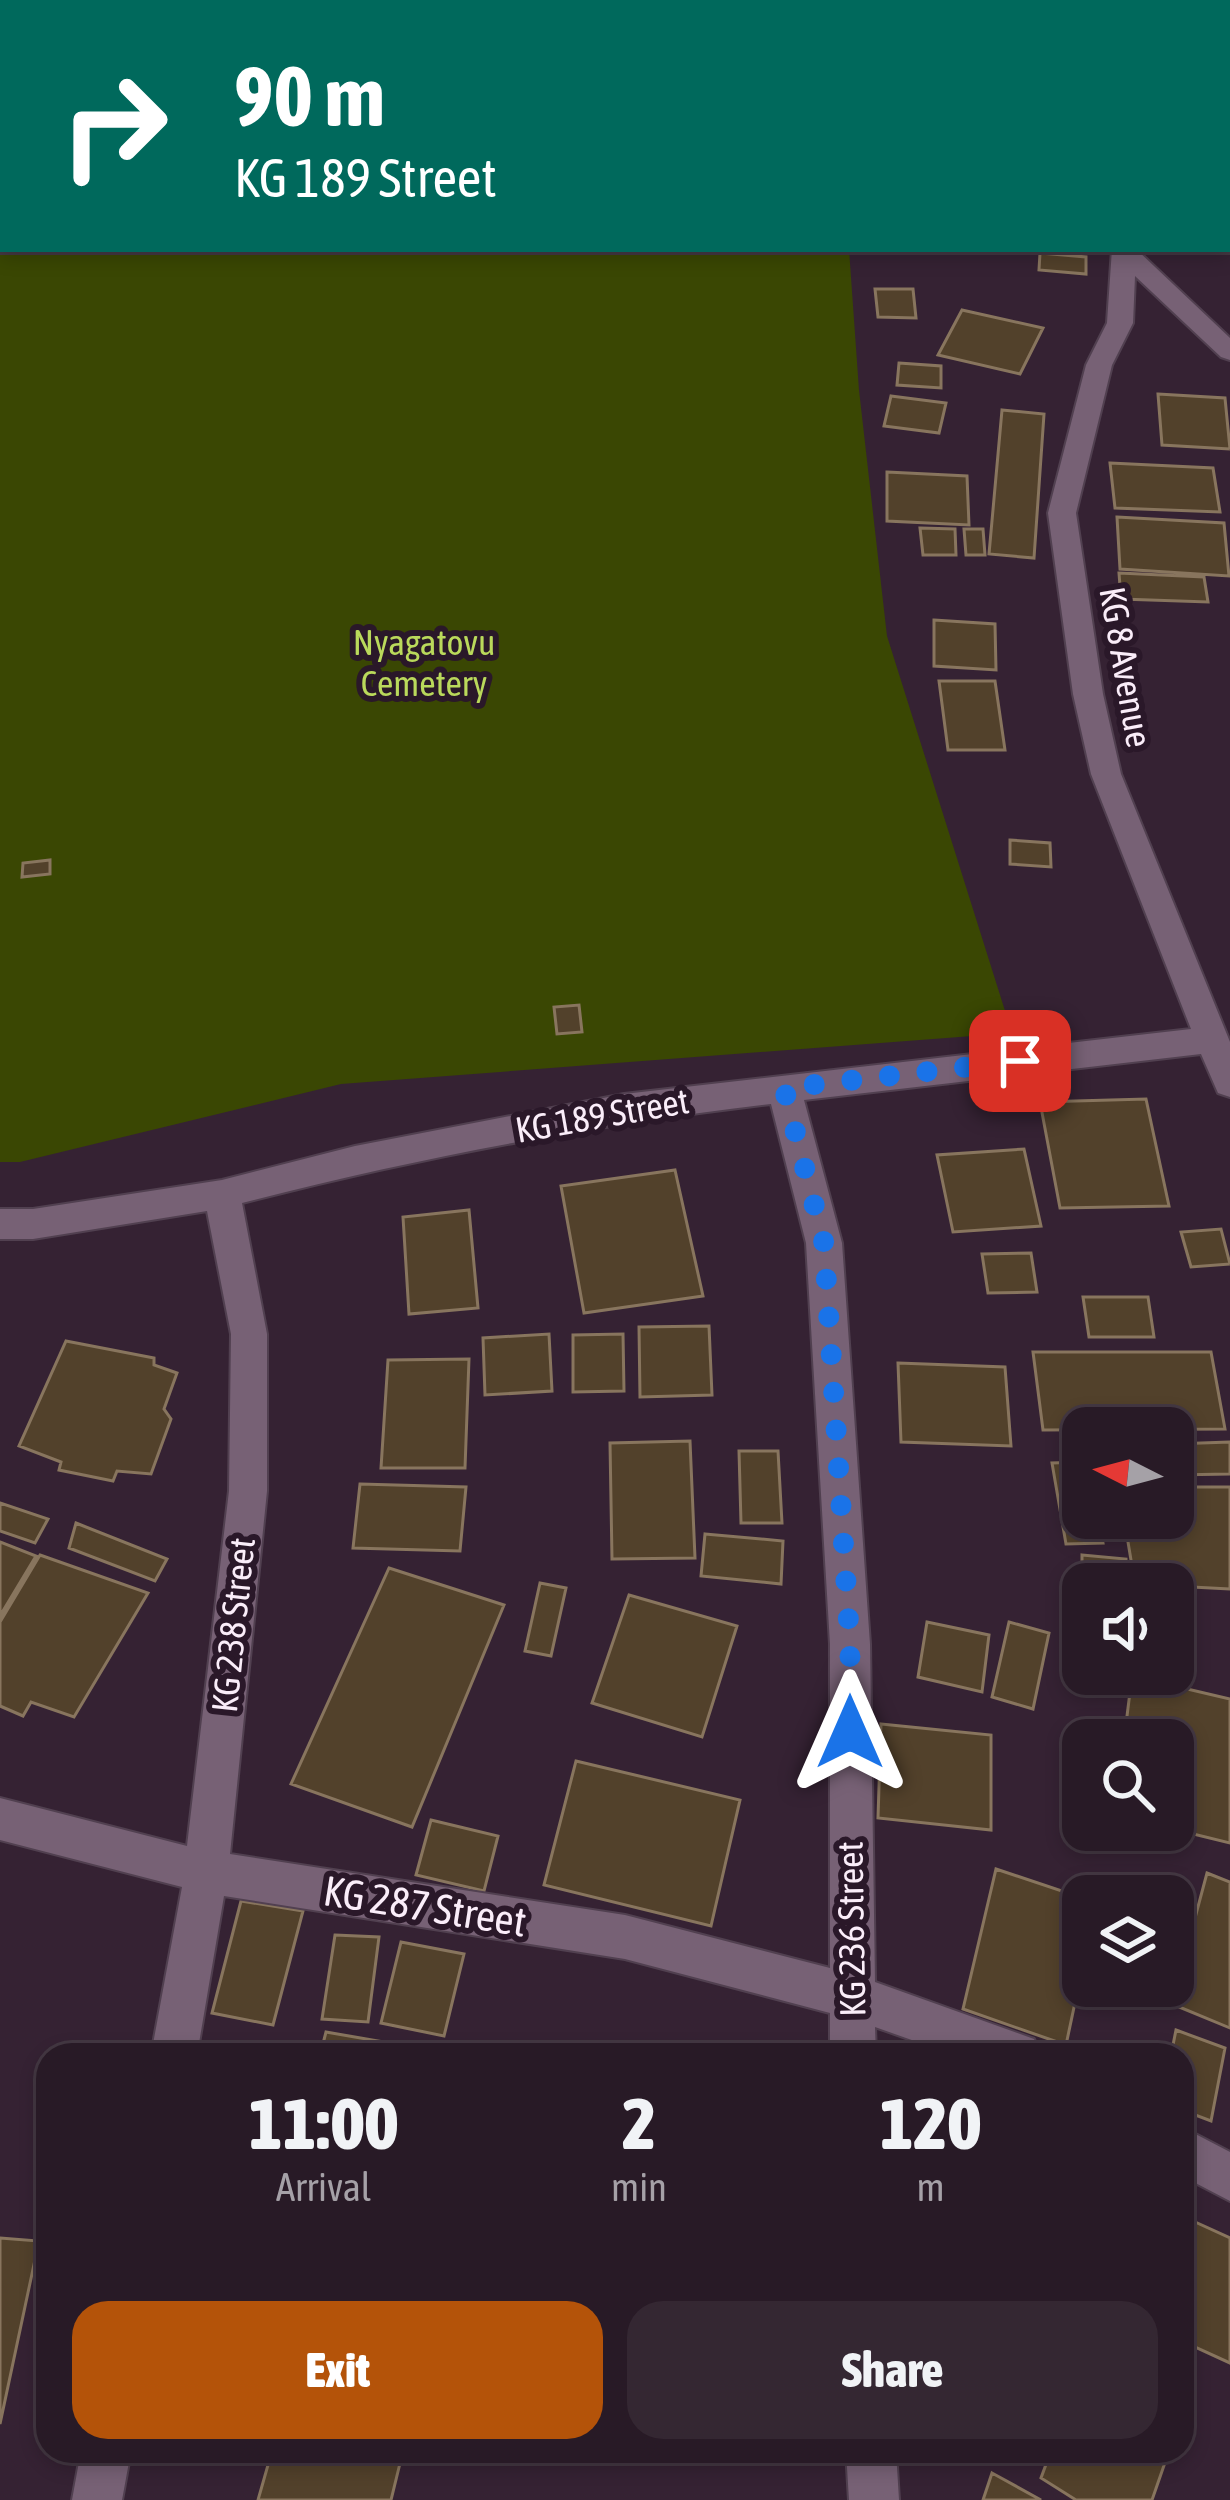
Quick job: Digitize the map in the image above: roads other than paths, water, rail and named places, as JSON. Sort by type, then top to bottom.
[{"type":"street","name":"KG 8 Avenue","points":[[1125,252],[1120,323],[1099,365],[1062,513],[1088,694],[1106,774],[1230,1084]]},
{"type":"street","points":[[1126,252],[1230,352]]},
{"type":"street","name":"KG 189 Street","points":[[0,1224],[33,1224],[222,1194],[355,1160],[624,1108],[1210,1040]]},
{"type":"street","name":"KG 236 Street","points":[[784,1088],[824,1243],[850,1644],[852,2043]]},
{"type":"street","name":"KG 238 Street","points":[[176,2043],[206,1872],[248,1491],[249,1334],[222,1194]]},
{"type":"street","name":"KG 287 Street","points":[[0,1819],[206,1872],[625,1937],[850,1996],[984,2043]]},
{"type":"street","points":[[1194,2157],[1230,2178]]},
{"type":"street","points":[[97,2500],[104,2463]]},
{"type":"street","points":[[872,2463],[874,2500]]},
{"type":"park label","name":"Nyagatovu Cemetery","points":[[424,662]]}]
